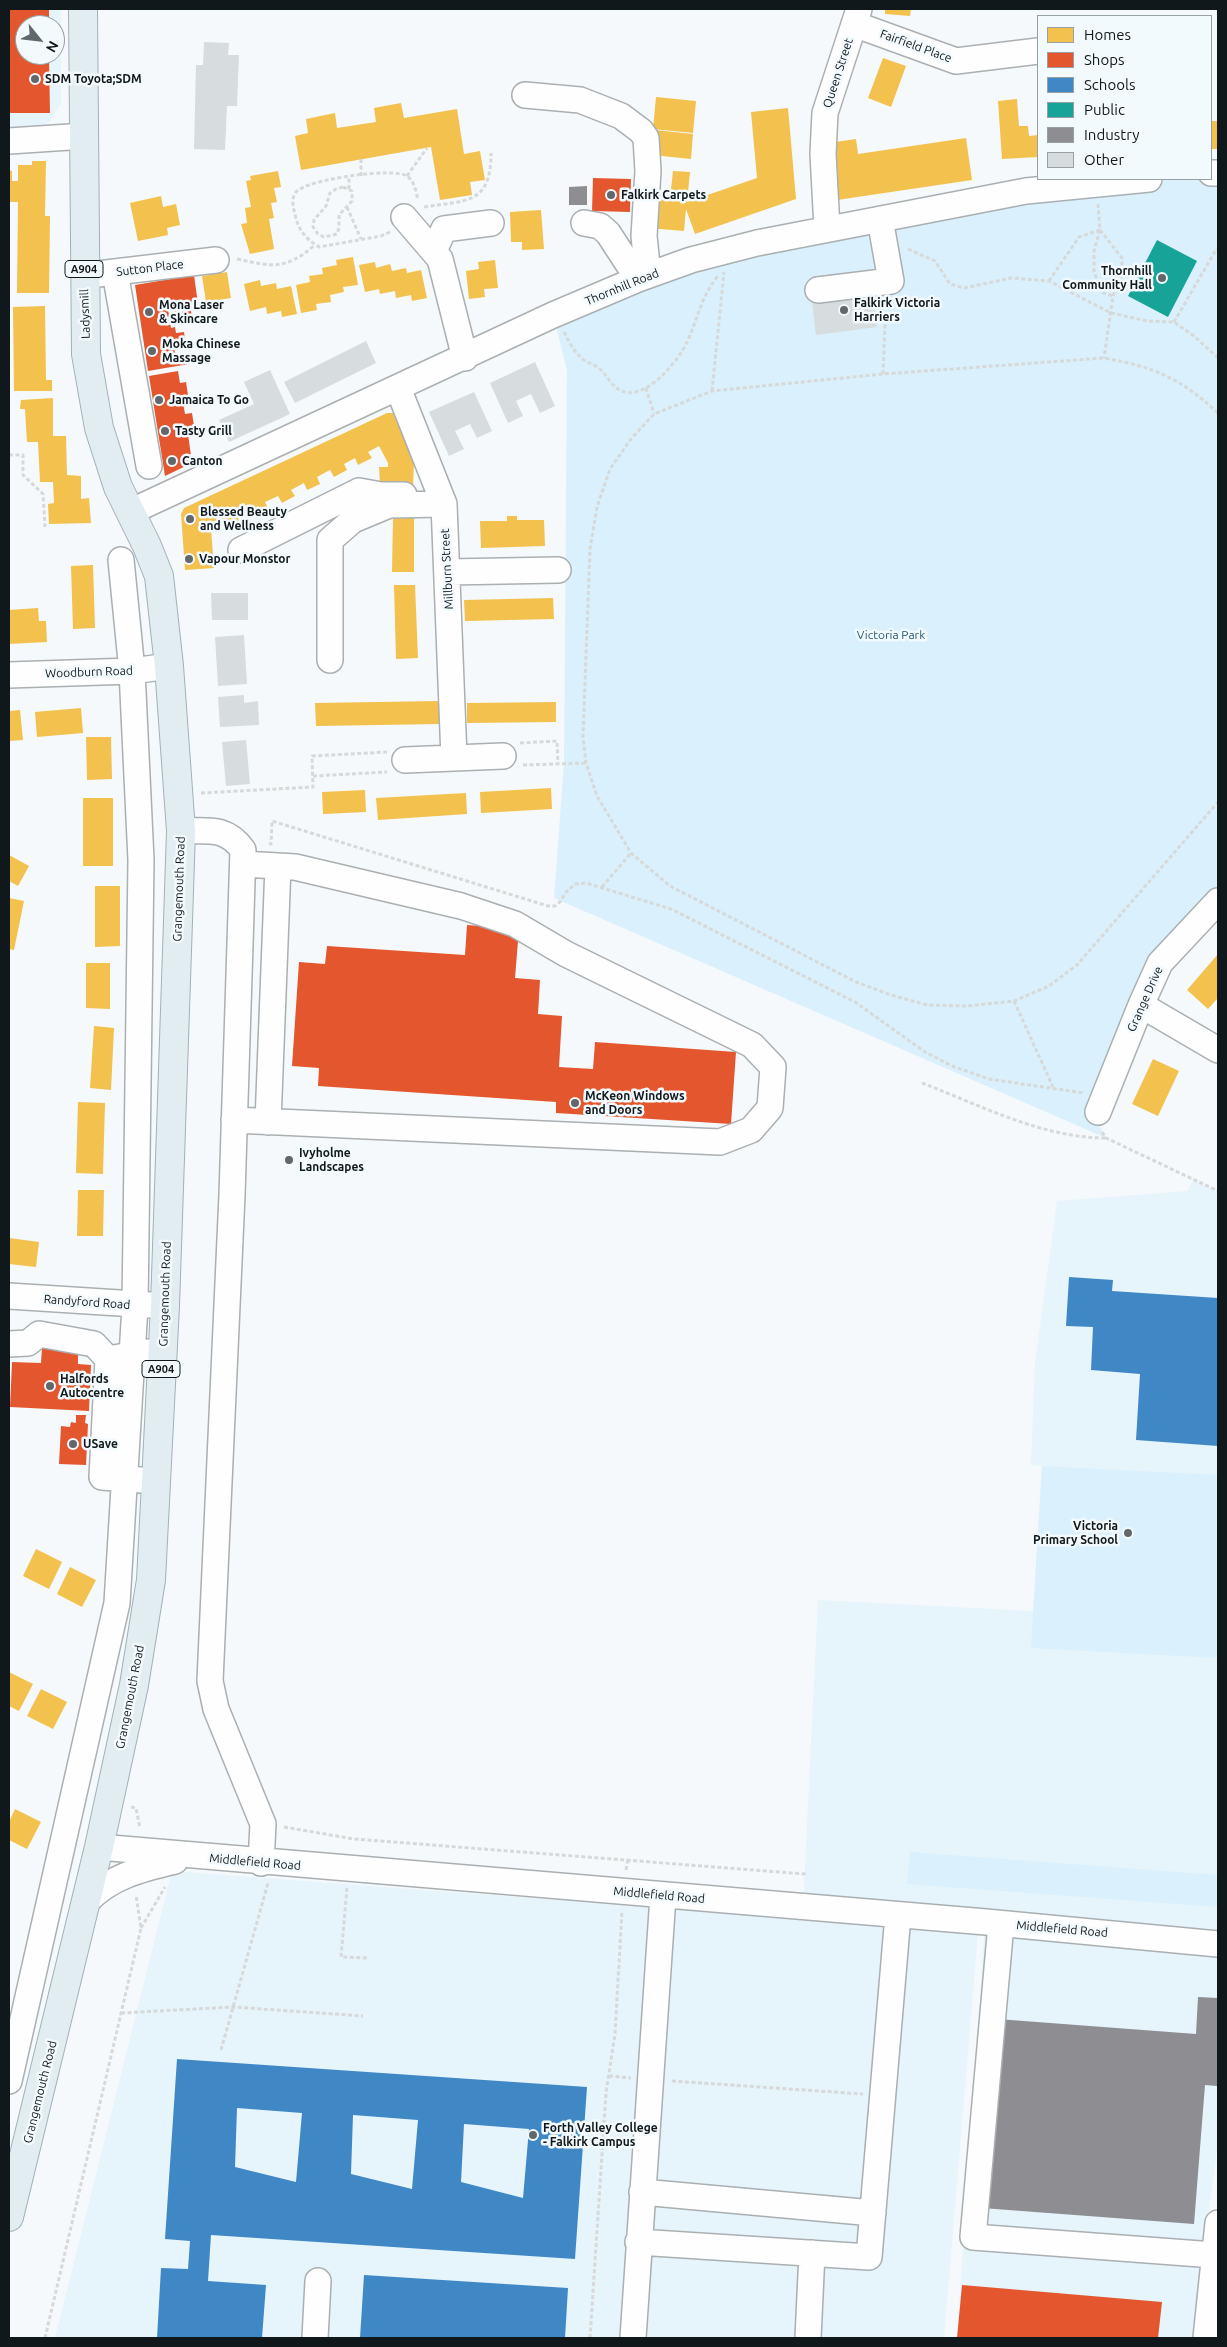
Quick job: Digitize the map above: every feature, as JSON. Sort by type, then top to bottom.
[{"type":"main road","name":"Ladysmill","points":[[84,12],[84,276],[86,354],[99,428],[118,487],[130,512]]},
{"type":"main road","name":"Grangemouth Road","points":[[9,2217],[99,1847],[134,1685],[151,1580],[165,1306],[181,831],[169,666],[159,576],[130,512]]},
{"type":"street","name":"Fairfield Place","points":[[856,16],[956,61],[1037,51]]},
{"type":"street","name":"Queen Street","points":[[827,228],[823,154],[825,114],[856,16]]},
{"type":"street","points":[[525,95],[580,100],[621,116],[641,131],[646,138],[648,171],[643,277]]},
{"type":"street","points":[[9,141],[85,136]]},
{"type":"street","name":"Thornhill Road","points":[[130,512],[465,358],[558,313],[643,277],[724,250],[827,228],[884,219],[1026,191],[1140,180]]},
{"type":"street","points":[[818,290],[891,281],[884,219]]},
{"type":"street","points":[[434,251],[444,229],[491,223]]},
{"type":"street","points":[[584,224],[600,226],[608,233],[643,277]]},
{"type":"street","points":[[397,225],[434,251],[440,259],[465,358]]},
{"type":"street","name":"Sutton Place","points":[[84,276],[216,260]]},
{"type":"street","points":[[115,272],[149,466]]},
{"type":"street","name":"Millburn Street","points":[[398,388],[435,504],[448,572],[454,758]]},
{"type":"street","points":[[241,550],[359,491],[380,496],[412,496],[435,504]]},
{"type":"street","points":[[330,660],[330,540],[353,520],[388,505],[435,504]]},
{"type":"street","points":[[9,2081],[117,1603],[135,1306],[141,860],[132,671],[121,560]]},
{"type":"street","points":[[448,572],[558,570]]},
{"type":"street","name":"Woodburn Road","points":[[9,675],[132,671],[169,666]]},
{"type":"street","points":[[397,756],[454,758],[507,750]]},
{"type":"street","points":[[181,831],[216,831],[226,833],[239,852],[234,1120],[210,1681],[216,1709],[263,1824],[267,1863]]},
{"type":"street","points":[[234,1120],[720,1142],[751,1130],[770,1108],[773,1067],[752,1045],[566,954],[515,924],[461,906],[295,867],[278,866],[239,852]]},
{"type":"street","points":[[268,1122],[278,866]]},
{"type":"street","name":"Grange Drive","points":[[1102,1104],[1141,1005],[1160,963],[1218,902]]},
{"type":"street","points":[[1141,1005],[1218,1050]]},
{"type":"street","name":"Randyford Road","points":[[9,1296],[135,1306],[165,1306]]},
{"type":"street","points":[[9,1344],[28,1343],[39,1334],[94,1344],[108,1359],[102,1477],[156,1480]]},
{"type":"street","points":[[108,1359],[132,1353],[162,1351]]},
{"type":"street","name":"Middlefield Road","points":[[99,1847],[132,1862],[195,1857],[898,1915],[1218,1944]]},
{"type":"street","points":[[86,1902],[99,1888],[113,1880],[132,1862]]},
{"type":"street","points":[[633,2338],[649,2079],[663,1896]]},
{"type":"street","points":[[638,2242],[869,2257],[898,1915]]},
{"type":"street","points":[[1000,1924],[973,2237],[1214,2255]]},
{"type":"street","points":[[642,2192],[873,2213]]},
{"type":"street","points":[[1206,2338],[1218,2223]]},
{"type":"street","points":[[808,2338],[812,2253]]},
{"type":"street","points":[[314,2338],[318,2281]]},
{"type":"path","points":[[407,176],[427,148]]},
{"type":"path","points":[[397,225],[381,236],[318,247],[302,234],[293,206],[294,196],[297,190],[335,177],[391,172],[407,176],[414,184],[420,208],[470,200],[480,194],[486,183],[491,153]]},
{"type":"path","points":[[361,159],[361,176]]},
{"type":"path","points":[[348,189],[336,189],[330,193],[326,206],[314,220],[313,227],[318,234],[324,237],[337,234],[340,215],[347,207],[352,196],[348,189],[350,177]]},
{"type":"path","points":[[347,207],[361,239]]},
{"type":"path","points":[[884,219],[891,232],[910,251],[935,261],[950,284],[964,288],[1011,278],[1049,281],[1111,313],[1148,321],[1174,322],[1194,336],[1218,358]]},
{"type":"path","points":[[1049,281],[1079,237],[1100,230]]},
{"type":"path","points":[[1100,230],[1094,251],[1094,272],[1103,293],[1113,296]]},
{"type":"path","points":[[1100,230],[1122,258],[1122,275],[1113,296],[1104,358]]},
{"type":"path","points":[[216,260],[231,258],[258,264],[286,264],[315,244]]},
{"type":"path","points":[[1174,322],[1217,248]]},
{"type":"path","points":[[558,313],[563,330],[575,352],[586,361],[600,368],[616,388],[626,393],[638,391],[646,388],[661,377],[687,344],[703,297],[725,268],[712,391]]},
{"type":"path","points":[[883,374],[885,323]]},
{"type":"path","points":[[1218,413],[1193,390],[1158,372],[1104,358],[883,374],[712,391],[654,414],[631,439],[610,469],[597,507],[590,549],[583,737],[586,763],[597,796],[631,853],[670,886],[856,982],[890,996],[927,1005],[967,1006],[1014,1001],[1049,986],[1077,965],[1218,802]]},
{"type":"path","points":[[646,388],[654,414]]},
{"type":"path","points":[[9,455],[23,455],[23,475],[43,494],[45,527]]},
{"type":"path","points":[[507,750],[557,741],[558,763]]},
{"type":"path","points":[[178,794],[313,787],[312,756],[397,756]]},
{"type":"path","points":[[564,763],[586,763]]},
{"type":"path","points":[[239,852],[271,844],[272,821],[548,906],[555,906],[575,884],[586,883],[671,909],[846,998],[925,1052],[952,1066],[989,1079],[1053,1087],[1102,1104],[1099,1126],[1106,1138]]},
{"type":"path","points":[[602,887],[631,853]]},
{"type":"path","points":[[1014,1001],[1053,1087]]},
{"type":"path","points":[[922,1083],[1057,1133],[1086,1138],[1106,1138],[1218,1191]]},
{"type":"path","points":[[109,1801],[136,1808],[140,1829],[132,1862],[141,1928]]},
{"type":"path","points":[[263,1824],[354,1839],[806,1874]]},
{"type":"path","points":[[590,2338],[609,2076],[615,2034],[623,1892],[628,1859]]},
{"type":"path","points":[[221,2050],[267,1863]]},
{"type":"path","points":[[348,1870],[341,1957],[367,1958]]},
{"type":"path","points":[[45,2338],[141,1928],[163,1888],[171,1884]]},
{"type":"path","points":[[121,2013],[233,2007],[363,2016]]},
{"type":"path","points":[[609,2076],[883,2096]]},
{"type":"shaded area","name":"SDM Toyota;SDM","points":[[9,9],[61,9],[61,15],[15,15],[15,65],[61,65],[61,103],[50,121],[39,128],[9,129]]},
{"type":"shaded area","name":"Victoria Primary School","points":[[1193,1180],[1218,1191],[1218,2143],[1192,2338],[957,2338],[985,1922],[803,1907],[818,1600],[1033,1611],[1042,1466],[1031,1465],[1035,1363],[1057,1201],[1188,1191]]},
{"type":"shaded area","name":"Forth Valley College - Falkirk Campus","points":[[172,1871],[978,1932],[944,2338],[55,2338]]},
{"type":"green space","name":"Victoria Park","points":[[1218,173],[1218,901],[1160,963],[1098,1112],[1099,1125],[1106,1138],[554,898],[564,763],[567,370],[553,315],[638,279],[1144,180],[1212,180]]},
{"type":"green space","points":[[1042,1466],[1218,1475],[1218,1658],[1031,1648]]},
{"type":"green space","points":[[910,1852],[1218,1875],[1218,1907],[907,1884]]},
{"type":"building: Homes","points":[[885,9],[911,9],[910,16],[885,14]]},
{"type":"building: Homes","points":[[883,58],[906,66],[891,107],[868,98]]},
{"type":"building: Homes","points":[[656,97],[696,101],[693,133],[653,129]]},
{"type":"building: Homes","points":[[1017,99],[1019,126],[1028,126],[1029,136],[1037,135],[1037,157],[1002,159],[998,101]]},
{"type":"building: Homes","points":[[401,103],[404,118],[457,109],[464,154],[480,151],[485,180],[470,182],[472,195],[440,200],[431,147],[301,170],[295,136],[308,133],[306,119],[335,113],[337,128],[376,122],[374,108]]},
{"type":"building: Homes","points":[[788,108],[796,199],[695,234],[686,209],[684,231],[649,228],[652,198],[670,199],[673,171],[690,172],[687,202],[757,178],[751,112]]},
{"type":"building: Homes","points":[[1212,121],[1218,121],[1218,149],[1212,149]]},
{"type":"building: Homes","points":[[655,130],[693,134],[691,159],[652,155]]},
{"type":"building: Homes","points":[[966,138],[972,180],[837,200],[828,143],[856,139],[858,154]]},
{"type":"building: Homes","points":[[32,161],[46,161],[45,216],[50,216],[49,293],[17,293],[18,202],[9,202],[9,170],[12,171],[12,181],[18,181],[18,165],[32,165]]},
{"type":"building: Homes","points":[[278,171],[281,187],[274,188],[277,202],[271,203],[274,218],[269,219],[274,249],[250,254],[241,224],[247,223],[245,208],[251,207],[246,181],[251,180],[250,176]]},
{"type":"building: Homes","points":[[161,196],[163,207],[176,204],[180,225],[167,228],[168,235],[138,241],[130,203]]},
{"type":"building: Homes","points":[[541,210],[544,249],[522,250],[522,242],[511,242],[510,212]]},
{"type":"building: Homes","points":[[353,257],[358,285],[343,287],[344,292],[330,295],[331,302],[316,304],[317,310],[301,313],[296,285],[310,282],[309,276],[323,274],[322,268],[337,265],[336,260]]},
{"type":"building: Homes","points":[[495,260],[498,288],[484,289],[485,297],[469,299],[466,271],[479,269],[478,262]]},
{"type":"building: Homes","points":[[375,262],[376,268],[390,264],[392,271],[406,268],[407,273],[421,270],[427,298],[412,301],[411,295],[396,298],[395,291],[380,294],[379,289],[365,292],[359,265]]},
{"type":"building: Homes","points":[[221,270],[221,273],[227,272],[231,298],[206,302],[202,276],[209,275],[209,272]]},
{"type":"building: Homes","points":[[260,280],[261,286],[276,283],[277,289],[291,286],[297,314],[282,317],[281,311],[267,314],[266,307],[250,311],[244,284]]},
{"type":"building: Homes","points":[[45,306],[46,380],[52,380],[52,391],[14,391],[13,307]]},
{"type":"building: Homes","points":[[53,398],[53,436],[66,436],[67,475],[81,476],[81,499],[89,498],[91,523],[49,524],[48,504],[54,503],[53,482],[40,482],[38,442],[27,442],[25,409],[20,409],[21,400]]},
{"type":"building: Homes","points":[[387,413],[393,413],[414,459],[413,489],[380,484],[379,467],[388,467],[388,463],[379,446],[368,452],[372,458],[358,465],[355,458],[344,464],[347,470],[334,477],[330,470],[317,477],[320,484],[307,490],[304,483],[291,490],[295,496],[282,503],[278,496],[265,502],[268,509],[253,517],[250,510],[237,516],[240,523],[225,530],[221,524],[211,529],[214,568],[185,570],[181,514],[184,508]]},
{"type":"building: Homes","points":[[507,516],[517,516],[517,520],[544,520],[545,546],[481,548],[480,521],[507,521]]},
{"type":"building: Homes","points":[[393,517],[414,517],[414,572],[392,572]]},
{"type":"building: Homes","points":[[93,565],[95,628],[73,629],[71,566]]},
{"type":"building: Homes","points":[[394,585],[415,585],[418,658],[396,659]]},
{"type":"building: Homes","points":[[553,598],[554,619],[465,621],[464,600]]},
{"type":"building: Homes","points":[[38,608],[39,621],[46,621],[47,642],[9,644],[9,610]]},
{"type":"building: Homes","points":[[439,701],[440,724],[316,726],[315,703]]},
{"type":"building: Homes","points":[[556,702],[556,722],[467,723],[467,703]]},
{"type":"building: Homes","points":[[81,708],[83,733],[37,737],[35,712]]},
{"type":"building: Homes","points":[[20,710],[23,740],[9,741],[9,711]]},
{"type":"building: Homes","points":[[86,737],[111,737],[112,779],[87,780]]},
{"type":"building: Homes","points":[[551,788],[552,809],[481,813],[480,792]]},
{"type":"building: Homes","points":[[365,790],[366,812],[323,814],[322,792]]},
{"type":"building: Homes","points":[[466,793],[467,814],[378,820],[376,798]]},
{"type":"building: Homes","points":[[83,798],[113,798],[113,866],[83,866]]},
{"type":"building: Homes","points":[[9,855],[29,866],[18,886],[9,881]]},
{"type":"building: Homes","points":[[95,886],[120,886],[120,946],[95,947]]},
{"type":"building: Homes","points":[[9,898],[24,901],[14,950],[9,949]]},
{"type":"building: Homes","points":[[1218,954],[1218,998],[1208,1009],[1187,990]]},
{"type":"building: Homes","points":[[86,963],[110,963],[110,1009],[86,1008]]},
{"type":"building: Homes","points":[[94,1026],[114,1028],[111,1090],[90,1088]]},
{"type":"building: Homes","points":[[1153,1059],[1179,1071],[1158,1116],[1132,1104]]},
{"type":"building: Homes","points":[[78,1102],[105,1103],[103,1174],[76,1173]]},
{"type":"building: Homes","points":[[78,1190],[104,1190],[103,1236],[77,1236]]},
{"type":"building: Homes","points":[[9,1238],[39,1242],[36,1267],[9,1264]]},
{"type":"building: Homes","points":[[36,1549],[62,1562],[49,1589],[23,1576]]},
{"type":"building: Homes","points":[[70,1567],[96,1580],[82,1607],[57,1594]]},
{"type":"building: Homes","points":[[9,1672],[33,1684],[19,1711],[9,1706]]},
{"type":"building: Homes","points":[[41,1689],[67,1702],[53,1729],[27,1716]]},
{"type":"building: Homes","points":[[15,1809],[41,1822],[27,1849],[9,1840],[9,1822]]},
{"type":"building: Shops","points":[[9,9],[49,9],[49,15],[15,15],[15,65],[49,65],[50,113],[9,113]]},
{"type":"building: Shops","name":"Falkirk Carpets","points":[[593,178],[631,179],[630,212],[592,211]]},
{"type":"building: Shops","points":[[194,275],[198,304],[190,305],[192,317],[183,318],[182,311],[175,312],[174,308],[168,309],[171,328],[175,327],[176,333],[184,332],[185,340],[173,342],[176,358],[187,357],[189,364],[148,371],[135,285]]},
{"type":"building: Shops","points":[[178,371],[180,383],[186,382],[188,395],[182,396],[185,414],[192,413],[194,426],[187,427],[192,463],[165,476],[149,376]]},
{"type":"building: Shops","points":[[467,925],[519,929],[515,978],[540,980],[538,1014],[562,1016],[559,1067],[593,1069],[595,1042],[736,1052],[731,1124],[556,1113],[556,1102],[318,1086],[319,1068],[292,1066],[299,962],[325,964],[327,946],[465,955]]},
{"type":"building: Shops","name":"Halfords Autocentre","points":[[42,1348],[78,1349],[78,1364],[91,1365],[89,1411],[10,1407],[12,1362],[41,1363]]},
{"type":"building: Shops","points":[[76,1415],[86,1415],[85,1423],[88,1424],[86,1465],[59,1464],[61,1426],[70,1427],[71,1422],[76,1423]]},
{"type":"building: Shops","points":[[962,2285],[1162,2302],[1158,2338],[957,2338]]},
{"type":"building: Schools","points":[[1069,1277],[1113,1280],[1112,1291],[1218,1298],[1218,1446],[1136,1440],[1140,1374],[1091,1370],[1093,1327],[1066,1326]]},
{"type":"building: Schools","points":[[177,2059],[587,2087],[575,2259],[211,2235],[208,2281],[266,2285],[262,2338],[157,2338],[161,2268],[188,2269],[190,2241],[165,2239]],"holes":[[[237,2108],[302,2113],[296,2182],[235,2167]],[[353,2115],[418,2120],[412,2189],[351,2174]],[[464,2124],[529,2129],[523,2198],[461,2182]]]},
{"type":"building: Schools","points":[[364,2275],[568,2288],[565,2338],[360,2338]]},
{"type":"building: Public","name":"Thornhill Community Hall","points":[[1157,240],[1197,261],[1168,317],[1128,296]]},
{"type":"building: Industry","points":[[587,186],[587,205],[569,205],[569,187]]},
{"type":"building: Industry","points":[[1198,1997],[1218,1998],[1218,2073],[1217,2086],[1205,2085],[1194,2224],[982,2208],[997,2019],[1196,2034]]},
{"type":"building: Other","points":[[204,42],[229,43],[228,55],[239,55],[237,106],[227,106],[225,150],[194,149],[196,65],[203,65]]},
{"type":"building: Other","name":"Falkirk Victoria Harriers","points":[[872,293],[877,327],[816,335],[812,301]]},
{"type":"building: Other","points":[[366,341],[376,363],[295,403],[284,382]]},
{"type":"building: Other","points":[[535,362],[555,406],[540,413],[531,394],[516,401],[523,416],[508,423],[490,383]]},
{"type":"building: Other","points":[[270,370],[290,414],[229,442],[219,420],[254,404],[244,382]]},
{"type":"building: Other","points":[[474,392],[492,431],[477,438],[470,424],[455,431],[464,449],[449,456],[429,412]]},
{"type":"building: Other","points":[[211,593],[248,593],[248,620],[212,620]]},
{"type":"building: Other","points":[[244,635],[247,684],[218,686],[215,637]]},
{"type":"building: Other","points":[[244,695],[244,703],[258,701],[259,725],[220,727],[218,697]]},
{"type":"building: Other","points":[[246,740],[250,784],[226,786],[222,742]]},
{"type":"place","name":"SDM Toyota;SDM","points":[[35,79]]},
{"type":"place","name":"Falkirk Carpets","points":[[611,195]]},
{"type":"place","name":"Thornhill Community Hall","points":[[1162,278]]},
{"type":"place","name":"Falkirk Victoria Harriers","points":[[844,310]]},
{"type":"place","name":"Mona Laser & Skincare","points":[[149,312]]},
{"type":"place","name":"Moka Chinese Massage","points":[[152,351]]},
{"type":"place","name":"Jamaica To Go","points":[[159,400]]},
{"type":"place","name":"Tasty Grill","points":[[165,431]]},
{"type":"place","name":"Canton","points":[[172,461]]},
{"type":"place","name":"Blessed Beauty and Wellness","points":[[190,519]]},
{"type":"place","name":"Vapour Monstor","points":[[189,559]]},
{"type":"place","name":"McKeon Windows and Doors","points":[[575,1103]]},
{"type":"place","name":"Ivyholme Landscapes","points":[[289,1160]]},
{"type":"place","name":"Halfords Autocentre","points":[[50,1386]]},
{"type":"place","name":"USave","points":[[73,1444]]},
{"type":"place","name":"Victoria Primary School","points":[[1128,1533]]},
{"type":"place","name":"Forth Valley College - Falkirk Campus","points":[[533,2135]]}]
